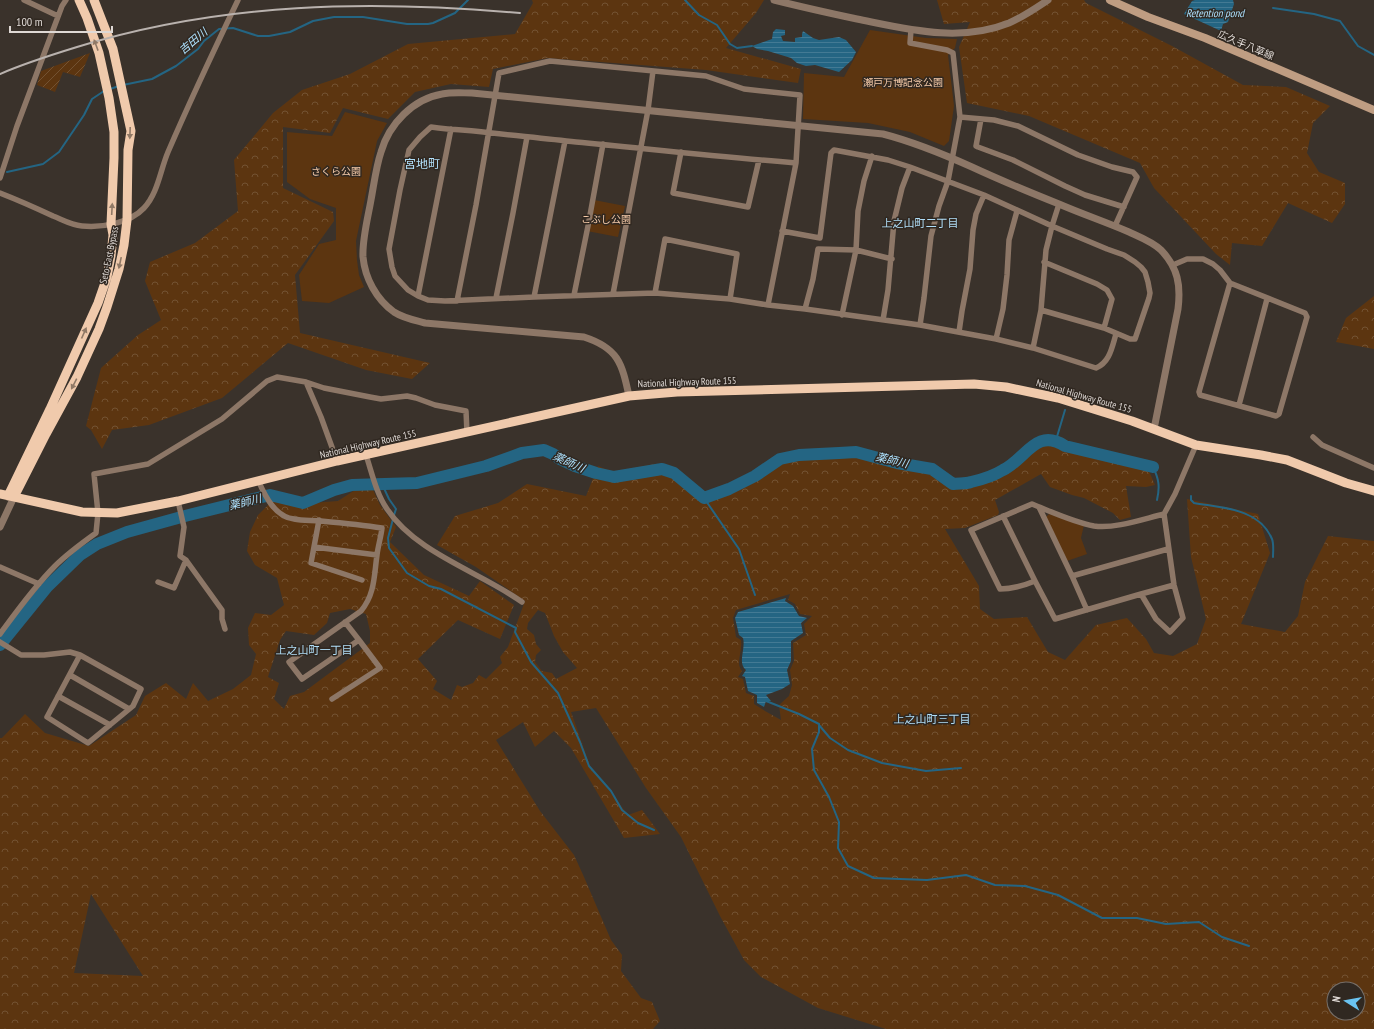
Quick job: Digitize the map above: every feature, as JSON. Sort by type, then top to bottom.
[{"type":"highway","name":"Seto-East Bypass","points":[[8,496],[50,409],[98,303],[108,277],[114,235],[111,224],[114,132],[106,82],[99,53],[79,0]]},
{"type":"highway","name":"Seto-East Bypass","points":[[8,496],[46,434],[77,377],[99,329],[107,307],[119,269],[124,245],[127,220],[128,150],[131,131],[113,49],[94,0]]},
{"type":"highway","name":"National Highway Route 155","points":[[8,496],[82,512],[117,512],[178,501],[337,461],[629,396],[677,392],[982,385],[1006,387],[1058,398],[1196,444],[1287,460],[1346,483],[1374,491]]},
{"type":"main road","name":"広久手八草線","points":[[1110,0],[1374,110]]},
{"type":"street","points":[[24,0],[58,16]]},
{"type":"street","points":[[0,178],[17,126],[58,16],[66,0]]},
{"type":"street","points":[[0,193],[76,225],[94,226],[127,220],[144,208],[154,194],[166,156],[238,0]]},
{"type":"street","points":[[774,0],[911,30],[959,33],[992,28],[1009,22],[1048,0]]},
{"type":"street","points":[[911,30],[910,43],[947,50],[953,53],[960,117],[951,158],[948,181],[932,229],[920,325]]},
{"type":"street","points":[[457,300],[490,133],[499,73],[550,62],[706,76],[744,90],[800,95],[796,163],[768,305]]},
{"type":"street","points":[[613,294],[648,110],[653,71]]},
{"type":"street","points":[[629,396],[624,374],[618,359],[608,348],[595,340],[584,337],[425,323],[406,318],[393,312],[373,289],[366,272],[363,256],[366,232],[381,151],[394,126],[405,113],[420,102],[440,94],[451,92],[495,94],[883,134],[906,139],[1059,204],[1115,226],[1145,239],[1160,249],[1173,265],[1178,277],[1180,294],[1154,429]]},
{"type":"street","points":[[960,117],[994,120],[1018,126],[1078,155],[1112,167],[1133,172],[1137,177],[1115,226]]},
{"type":"street","points":[[981,119],[976,146],[1013,160],[1085,195],[1124,207]]},
{"type":"street","points":[[796,163],[431,127],[409,150],[389,249],[392,267],[395,276],[403,285],[418,296],[428,300],[439,301],[613,294],[655,294],[730,299],[768,305],[805,308],[959,332],[1032,348],[1096,368],[1103,364],[1109,357],[1116,334]]},
{"type":"street","points":[[418,296],[451,129]]},
{"type":"street","points":[[496,298],[527,137]]},
{"type":"street","points":[[534,297],[565,141]]},
{"type":"street","points":[[574,295],[603,144]]},
{"type":"street","points":[[782,231],[820,238],[831,154],[834,150],[872,156],[910,167],[948,181],[1124,255],[1141,267],[1149,288],[1150,298],[1135,339],[1130,339],[1104,328],[1041,310]]},
{"type":"street","points":[[681,152],[673,193],[748,208],[759,160]]},
{"type":"street","points":[[842,314],[856,250],[858,211],[864,181],[872,156]]},
{"type":"street","points":[[883,320],[892,259],[896,214],[902,188],[910,167]]},
{"type":"street","points":[[959,332],[970,269],[973,230],[976,214],[984,196]]},
{"type":"street","points":[[1032,348],[1041,310],[1044,262],[1052,226],[1059,204]]},
{"type":"street","points":[[996,339],[1003,309],[1009,240],[1017,211]]},
{"type":"street","points":[[655,294],[665,239],[737,254],[730,299]]},
{"type":"street","points":[[805,308],[813,279],[818,249],[856,250],[892,259]]},
{"type":"street","points":[[1173,265],[1187,259],[1203,259],[1213,264],[1220,270],[1230,283],[1305,313],[1307,317],[1280,414],[1276,416],[1200,395],[1199,392],[1230,283]]},
{"type":"street","points":[[1044,262],[1097,284],[1107,290],[1112,299],[1104,328]]},
{"type":"street","points":[[1239,405],[1267,299]]},
{"type":"street","points":[[0,634],[55,566],[79,545],[96,533],[98,513],[94,474],[148,464],[222,419],[267,381],[277,377],[381,399],[407,396],[435,405],[466,411],[467,433]]},
{"type":"street","points":[[306,382],[337,461]]},
{"type":"street","points":[[1313,437],[1322,446],[1374,468]]},
{"type":"street","points":[[1141,594],[1156,619],[1170,632],[1183,618],[1174,585],[1164,514],[1187,468],[1196,444]]},
{"type":"street","points":[[366,455],[376,488],[386,509],[400,526],[420,542],[460,567],[522,602]]},
{"type":"street","points":[[258,480],[266,498],[273,507],[292,519],[319,520],[382,528],[377,555],[375,579],[368,603],[361,611],[289,662],[302,679],[359,640]]},
{"type":"street","points":[[0,527],[8,496]]},
{"type":"street","points":[[178,501],[184,527],[180,556],[186,560],[222,610],[222,619],[225,629]]},
{"type":"street","points":[[1035,580],[1023,586],[1011,589],[1000,589],[971,530],[1032,504],[1072,520],[1095,526],[1112,526],[1164,514]]},
{"type":"street","points":[[1039,507],[1087,610]]},
{"type":"street","points":[[1003,516],[1055,619],[1174,585]]},
{"type":"street","points":[[319,520],[311,563],[362,580]]},
{"type":"street","points":[[314,547],[377,555]]},
{"type":"street","points":[[1072,576],[1168,549]]},
{"type":"street","points":[[158,582],[174,588],[186,560]]},
{"type":"street","points":[[0,567],[39,584]]},
{"type":"street","points":[[332,699],[380,668],[345,622]]},
{"type":"street","points":[[0,642],[21,655],[44,655],[70,652],[80,656],[141,689],[133,706],[88,743],[47,717],[80,656]]},
{"type":"street","points":[[70,675],[129,709]]},
{"type":"street","points":[[58,696],[110,725]]},
{"type":"green space","points":[[532,0],[764,0],[756,13],[726,48],[801,69],[798,83],[706,70],[548,58],[493,69],[489,87],[451,84],[415,92],[388,119],[343,108],[330,133],[283,127],[283,188],[333,212],[334,221],[295,275],[300,333],[430,363],[412,379],[366,370],[288,343],[222,398],[149,425],[112,430],[102,449],[91,430],[86,426],[101,368],[138,335],[161,320],[145,281],[150,262],[195,243],[238,211],[234,160],[273,113],[302,90],[350,74],[408,44],[515,34],[533,3]]},
{"type":"green space","points":[[937,0],[1084,0],[1086,3],[1172,46],[1243,85],[1286,87],[1330,106],[1313,123],[1307,153],[1319,172],[1345,183],[1345,204],[1332,223],[1288,203],[1262,246],[1232,243],[1230,265],[1216,254],[1154,188],[1140,163],[1029,116],[967,103],[959,47],[970,22],[944,24]]},
{"type":"green space","name":"瀬戸万博記念公園","points":[[870,30],[926,38],[957,39],[955,48],[948,55],[954,106],[949,141],[944,146],[910,132],[868,123],[803,119],[804,73],[844,77]]},
{"type":"green space","points":[[90,53],[80,77],[63,72],[55,92],[37,85],[41,71]]},
{"type":"green space","name":"さくら公園","points":[[345,112],[387,123],[377,141],[356,241],[359,275],[364,287],[329,303],[302,301],[299,275],[319,244],[336,240],[336,208],[310,199],[287,182],[287,132],[332,136]]},
{"type":"green space","name":"こぶし公園","points":[[594,200],[625,206],[618,237],[587,231]]},
{"type":"green space","points":[[1374,296],[1374,349],[1336,342],[1346,318]]},
{"type":"green space","points":[[1059,436],[1074,444],[1082,454],[1148,469],[1155,485],[1146,487],[1126,486],[1131,517],[1120,520],[1113,513],[1084,498],[1050,487],[1041,474],[995,500],[999,512],[998,515],[965,528],[945,529],[979,586],[980,609],[994,619],[1027,617],[1048,652],[1065,660],[1096,625],[1127,618],[1146,639],[1154,653],[1173,656],[1197,644],[1206,619],[1191,557],[1187,499],[1258,514],[1270,553],[1241,624],[1285,632],[1298,616],[1305,582],[1328,536],[1374,541],[1374,1029],[886,1029],[818,1008],[761,977],[744,960],[720,916],[681,837],[646,788],[596,708],[571,712],[590,766],[628,815],[642,810],[660,834],[624,838],[571,748],[554,731],[535,747],[523,722],[496,740],[540,811],[574,855],[611,940],[622,955],[621,971],[641,998],[652,1002],[660,1021],[653,1029],[0,1029],[0,738],[2,738],[25,714],[45,733],[89,746],[136,715],[145,696],[166,683],[186,699],[193,683],[208,701],[233,689],[251,675],[256,654],[249,645],[248,628],[255,613],[271,615],[284,605],[277,578],[255,565],[247,551],[250,532],[258,515],[274,499],[300,504],[338,501],[369,481],[380,505],[396,527],[390,542],[424,575],[469,596],[480,581],[514,605],[500,639],[458,620],[418,659],[437,681],[433,689],[451,700],[457,685],[462,687],[473,683],[479,675],[486,679],[502,663],[500,657],[508,647],[525,601],[476,567],[437,545],[455,516],[498,503],[527,484],[586,496],[598,466],[612,472],[655,464],[703,501],[729,494],[777,465],[797,459],[854,456],[871,459],[930,471],[951,487],[974,485],[1013,468],[1040,444]],"holes":[[[790,594],[788,600],[795,604],[800,614],[812,616],[804,624],[806,635],[793,643],[794,661],[790,670],[792,685],[789,696],[779,705],[781,720],[754,704],[754,696],[746,693],[743,679],[738,677],[742,671],[739,665],[741,640],[736,637],[733,618],[736,610]],[[350,609],[366,614],[370,631],[370,643],[304,692],[290,696],[284,709],[274,699],[279,683],[268,677],[280,640],[286,631],[314,635],[327,623],[330,613]],[[538,610],[545,613],[554,636],[563,652],[577,668],[556,679],[552,673],[542,671],[535,662],[536,655],[541,650],[536,644],[534,635],[527,629],[528,623]],[[91,894],[143,976],[74,973]]]},
{"type":"green space","points":[[1049,514],[1084,525],[1081,538],[1087,554],[1067,561],[1045,518]]},
{"type":"water","name":"Retention pond","points":[[1233,0],[1234,4],[1228,22],[1223,24],[1221,31],[1184,14],[1192,1]]},
{"type":"water","points":[[776,29],[785,30],[785,35],[781,36],[783,41],[795,42],[795,38],[802,37],[803,31],[819,40],[839,37],[846,40],[856,52],[852,60],[839,72],[815,65],[806,66],[797,63],[791,58],[757,49],[752,46],[772,39],[773,32]]},
{"type":"water","points":[[786,598],[785,601],[793,606],[799,616],[807,618],[801,623],[803,633],[791,641],[791,661],[787,670],[790,684],[782,689],[766,695],[771,701],[766,701],[764,707],[757,703],[757,695],[748,691],[745,677],[742,676],[746,670],[742,664],[744,642],[743,638],[739,635],[735,618],[738,612]]},
{"type":"waterway","name":"吉田川","points":[[123,85],[152,79],[176,66],[198,49],[204,41],[219,29],[233,28],[258,36],[269,36],[290,32],[313,21],[334,17],[363,17],[407,24],[428,24],[455,13],[468,0]]},
{"type":"waterway","points":[[685,0],[699,15],[717,25],[730,44],[737,48],[752,46]]},
{"type":"waterway","points":[[1273,8],[1314,14],[1340,21],[1358,46],[1374,55]]},
{"type":"waterway","name":"吉田川","points":[[110,89],[119,86]]},
{"type":"waterway","name":"吉田川","points":[[7,172],[43,164],[59,152],[84,115],[92,99],[104,91]]},
{"type":"waterway","points":[[1056,440],[1065,410]]},
{"type":"waterway","name":"薬師川","points":[[0,645],[47,587],[80,555],[97,544],[127,532],[270,495],[303,503],[334,490],[352,485],[417,483],[486,466],[522,453],[544,450],[575,466],[614,477],[662,469],[674,473],[704,498],[729,489],[755,476],[780,459],[799,455],[856,452],[897,463],[932,469],[953,484],[969,483],[996,474],[1011,465],[1039,442],[1046,440],[1055,441],[1065,446],[1153,467]]},
{"type":"waterway","points":[[1153,467],[1157,475],[1158,483],[1157,500]]},
{"type":"waterway","points":[[382,484],[389,499],[396,509],[394,515]]},
{"type":"waterway","points":[[1191,496],[1191,500],[1194,503],[1239,511],[1258,521],[1266,529],[1272,539],[1273,557]]},
{"type":"waterway","points":[[704,498],[739,549],[755,595]]},
{"type":"waterway","points":[[393,519],[388,538],[389,548],[407,573],[429,586],[441,589],[516,628],[515,632],[531,662],[558,693],[589,766],[611,791],[622,810],[638,823],[654,830]]},
{"type":"waterway","points":[[766,701],[799,714],[819,724],[819,732],[812,749],[814,770],[829,797],[839,822],[838,848],[848,866],[874,878],[927,880],[966,875],[995,885],[1025,886],[1058,895],[1102,918],[1137,918],[1166,924],[1199,922],[1222,937],[1249,946]]},
{"type":"waterway","points":[[819,725],[830,738],[848,750],[882,763],[926,771],[961,768]]},
{"type":"railway","points":[[0,74],[58,53],[132,32],[186,21],[241,13],[297,8],[352,6],[408,6],[520,13]]},
{"type":"district","name":"宮地町","points":[[422,163]]},
{"type":"district","name":"上之山町二丁目","points":[[920,223]]},
{"type":"district","name":"上之山町一丁目","points":[[314,650]]},
{"type":"district","name":"上之山町三丁目","points":[[932,719]]}]
